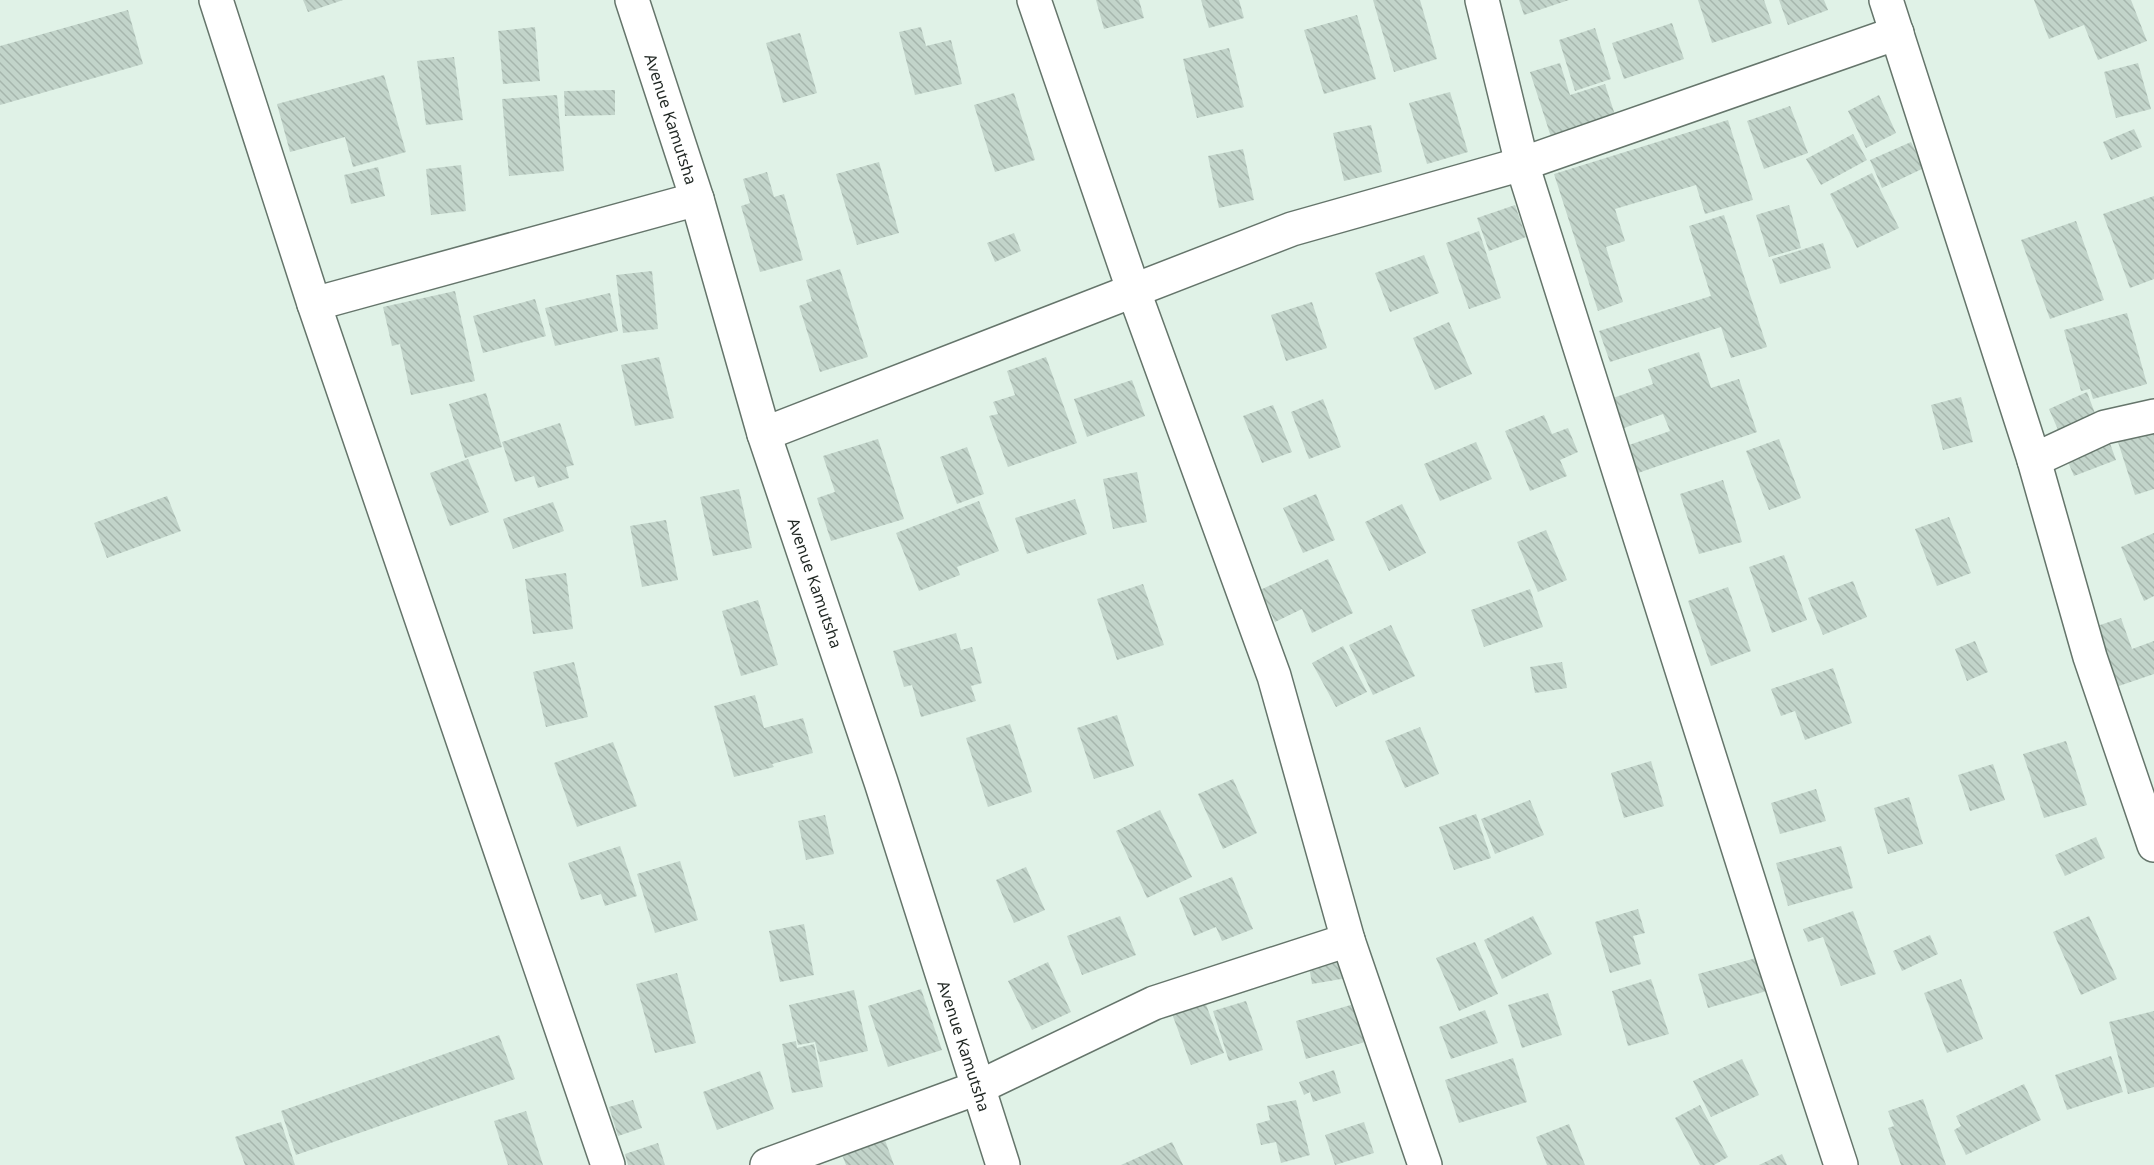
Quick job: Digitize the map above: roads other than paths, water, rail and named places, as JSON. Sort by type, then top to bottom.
[{"type":"street","points":[[216,0],[314,304],[608,1165]]},
{"type":"street","name":"Avenue Kamutsha","points":[[632,0],[697,199],[765,434],[881,782],[1003,1165]]},
{"type":"street","points":[[1034,0],[1133,289],[1274,676],[1348,940],[1425,1165]]},
{"type":"street","points":[[1482,0],[1522,164],[1763,927],[1841,1165]]},
{"type":"street","points":[[1886,0],[2034,460],[2090,657],[2154,844]]},
{"type":"street","points":[[765,434],[1292,229],[1522,164],[1897,33]]},
{"type":"street","points":[[314,304],[697,199]]},
{"type":"street","points":[[2034,460],[2105,427],[2154,416]]},
{"type":"street","points":[[767,1165],[977,1088],[1154,1003],[1348,940]]}]
